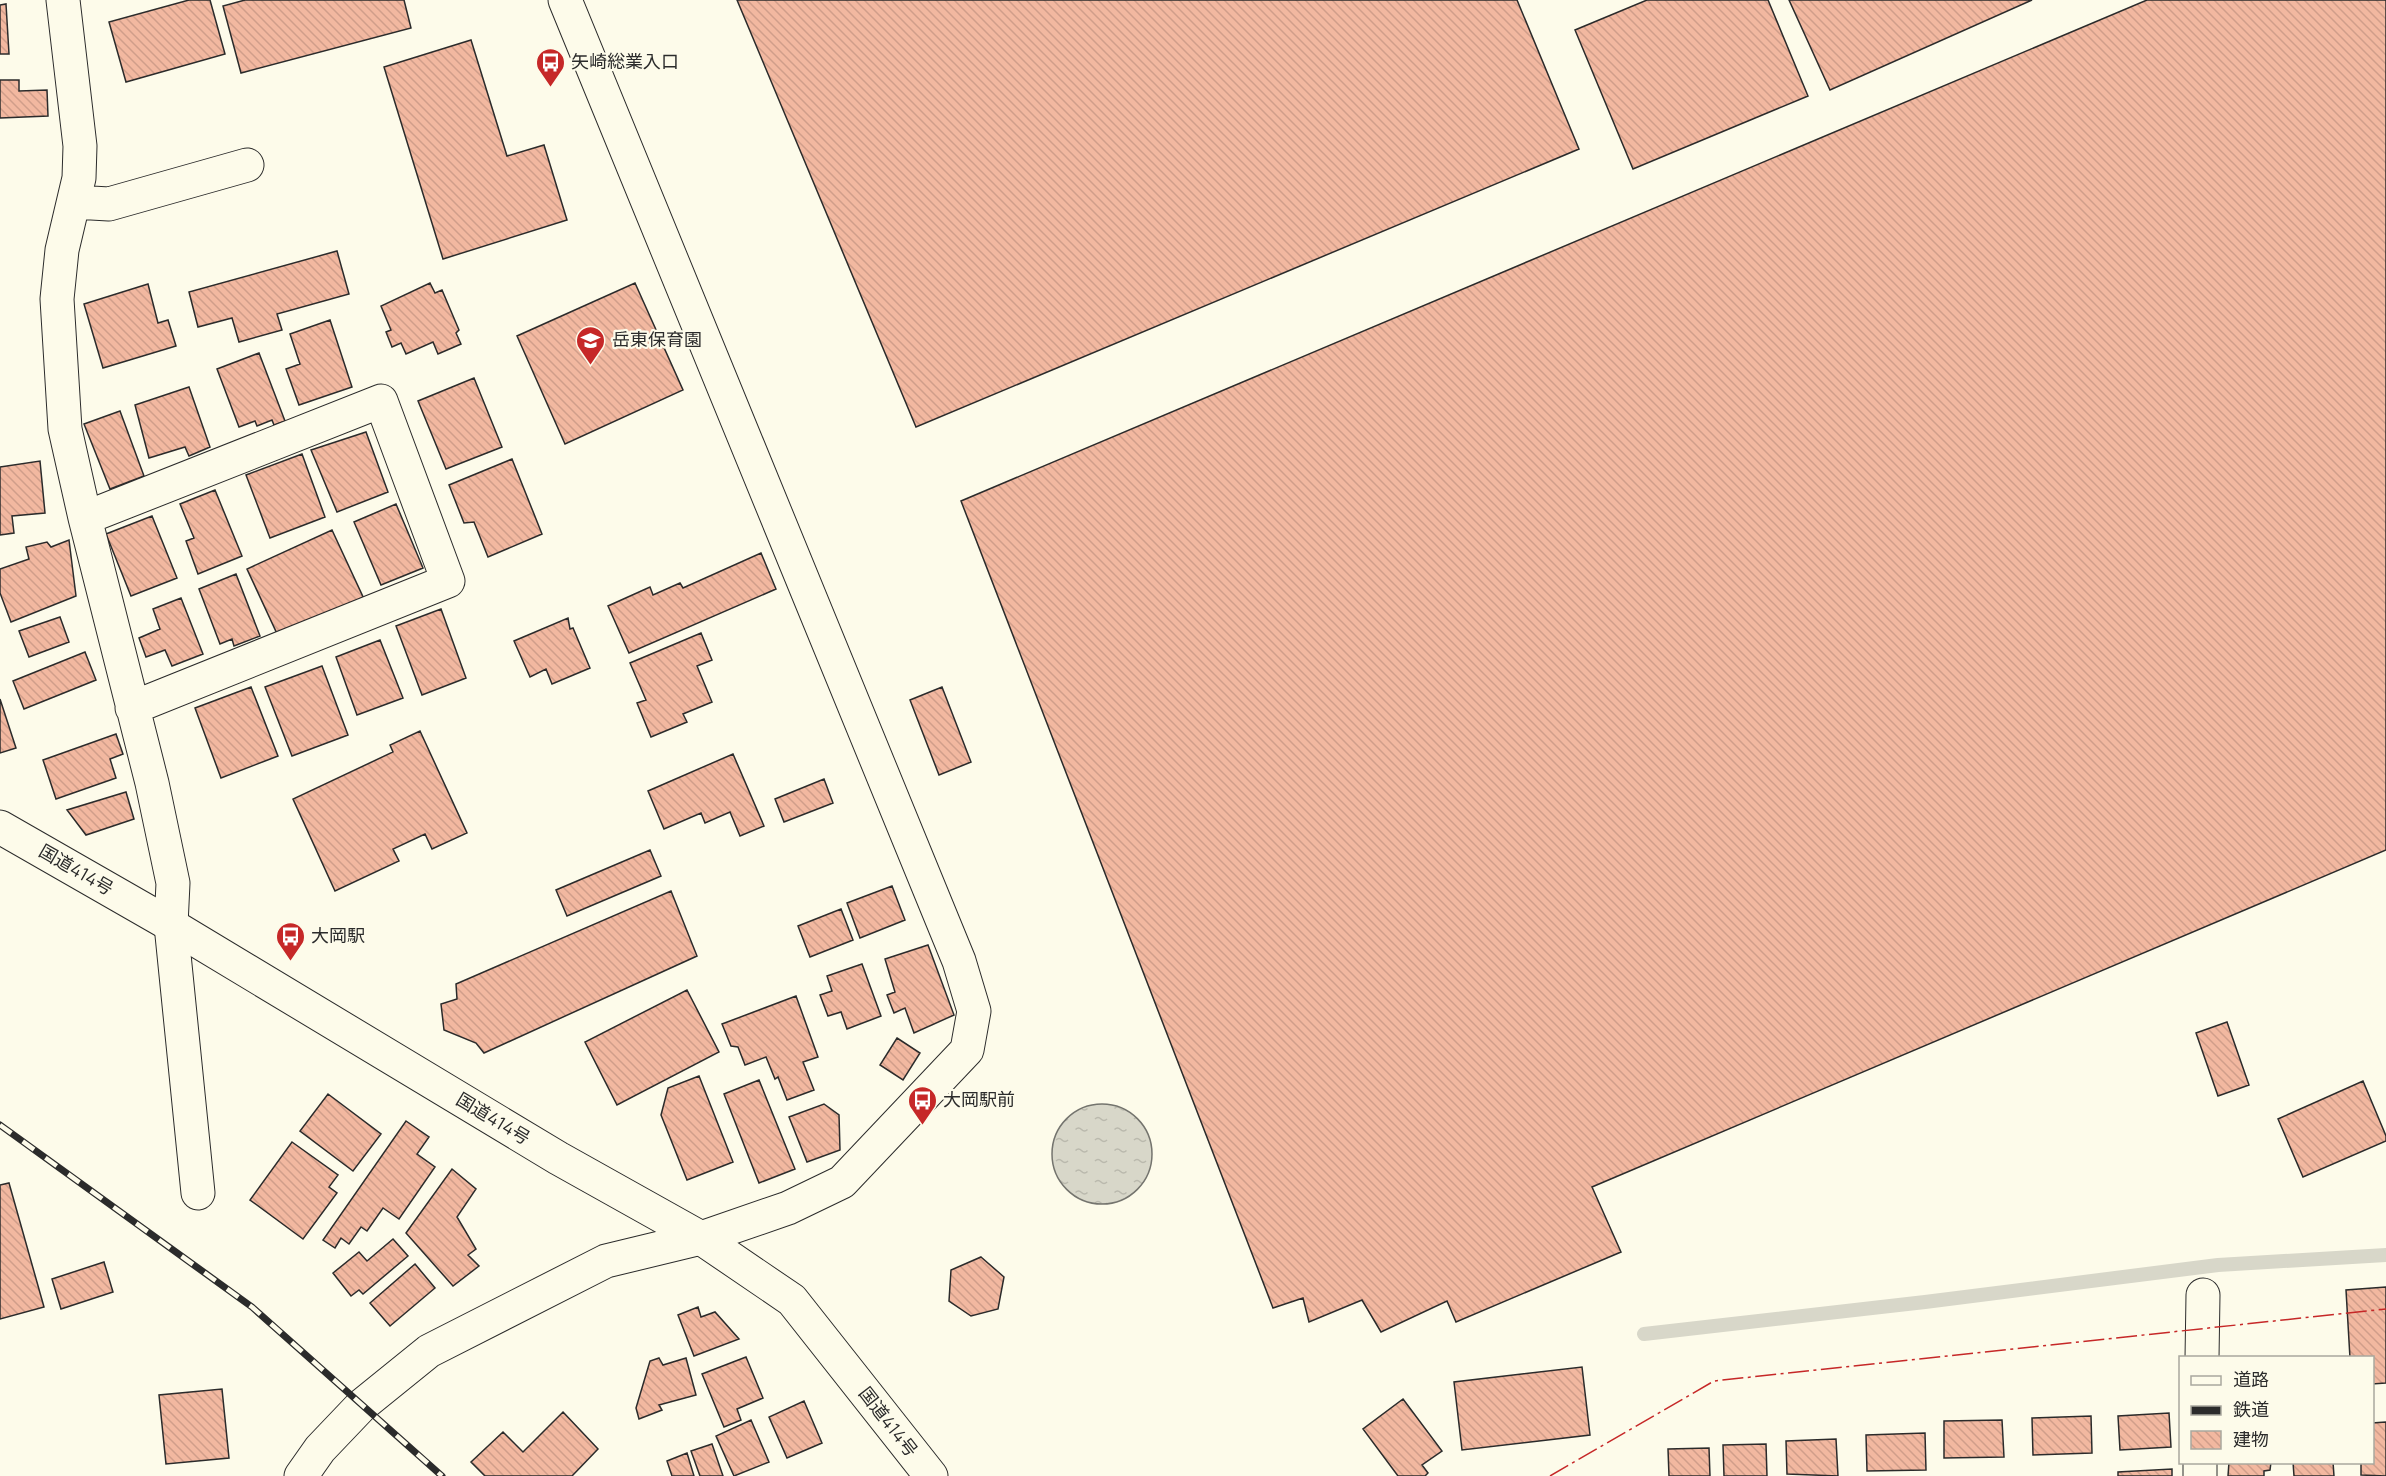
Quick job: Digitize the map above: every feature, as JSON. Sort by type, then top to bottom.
[{"type":"main road","points":[[63,0],[80,146],[79,178],[62,250],[57,299],[65,429],[85,518],[152,783],[173,883],[171,925],[198,1193]]},
{"type":"main road","points":[[301,1476],[320,1449],[361,1406],[429,1351],[606,1261],[701,1238],[788,1208],[842,1182],[967,1050],[974,1011],[959,961],[565,0]]},
{"type":"main road","points":[[74,202],[109,204],[247,165]]},
{"type":"main road","points":[[85,518],[381,401],[448,581],[132,708]]},
{"type":"main road","name":"国道414号","points":[[0,827],[171,925],[558,1158],[701,1238],[792,1300],[931,1476]]},
{"type":"main road","points":[[2202,1356],[2203,1295]]},
{"type":"water","points":[[1102,1104],[1121,1108],[1137,1119],[1148,1135],[1152,1154],[1148,1173],[1137,1189],[1121,1200],[1102,1204],[1083,1200],[1067,1189],[1056,1173],[1052,1154],[1056,1135],[1067,1119],[1083,1108]]},
{"type":"building","points":[[189,0],[210,0],[225,54],[126,82],[109,22]]},
{"type":"building","points":[[245,0],[404,0],[411,28],[241,73],[223,6]]},
{"type":"building","points":[[737,0],[1517,0],[1579,149],[916,427]]},
{"type":"building","points":[[1647,0],[1768,0],[1808,96],[1633,169],[1575,30]]},
{"type":"building","points":[[1789,0],[2032,0],[1830,90]]},
{"type":"building","points":[[2147,0],[2386,0],[2386,850],[1592,1187],[1621,1252],[1456,1322],[1447,1301],[1381,1332],[1362,1300],[1309,1322],[1303,1298],[1273,1308],[961,501]]},
{"type":"building","points":[[6,4],[9,54],[0,54],[0,5]]},
{"type":"building","points":[[471,40],[507,156],[544,145],[567,220],[443,259],[384,67]]},
{"type":"building","points":[[0,80],[19,80],[19,91],[47,90],[48,116],[0,118]]},
{"type":"building","points":[[337,251],[349,294],[277,314],[282,330],[239,342],[232,318],[198,327],[189,292]]},
{"type":"building","points":[[430,283],[435,293],[442,290],[459,330],[456,333],[461,344],[438,354],[433,342],[406,354],[401,343],[392,347],[386,332],[391,330],[381,306]]},
{"type":"building","points":[[635,283],[683,390],[565,444],[517,336]]},
{"type":"building","points":[[148,284],[158,323],[168,320],[176,346],[103,368],[84,304]]},
{"type":"building","points":[[330,320],[352,387],[299,405],[286,369],[300,364],[290,334]]},
{"type":"building","points":[[259,353],[285,421],[274,425],[272,420],[257,426],[255,421],[239,427],[217,369]]},
{"type":"building","points":[[474,378],[502,447],[446,469],[418,401]]},
{"type":"building","points":[[189,387],[210,447],[189,456],[185,447],[149,458],[135,405]]},
{"type":"building","points":[[120,411],[144,476],[110,489],[84,424]]},
{"type":"building","points":[[366,432],[388,492],[337,512],[311,450]]},
{"type":"building","points":[[302,454],[325,517],[270,538],[246,475]]},
{"type":"building","points":[[512,459],[542,534],[488,557],[474,522],[464,523],[449,485]]},
{"type":"building","points":[[40,461],[45,513],[12,516],[14,533],[0,535],[0,467]]},
{"type":"building","points":[[215,490],[242,556],[198,574],[186,541],[194,538],[180,504]]},
{"type":"building","points":[[396,504],[423,568],[381,585],[354,522]]},
{"type":"building","points":[[152,516],[177,578],[131,596],[106,534]]},
{"type":"building","points":[[332,530],[364,599],[279,638],[247,569]]},
{"type":"building","points":[[69,540],[76,596],[11,622],[0,593],[0,569],[29,559],[26,547],[47,542],[51,547]]},
{"type":"building","points":[[761,553],[776,589],[629,653],[608,606],[650,587],[653,595],[680,583],[683,588]]},
{"type":"building","points":[[236,574],[260,636],[234,646],[232,639],[220,644],[199,589]]},
{"type":"building","points":[[181,598],[203,654],[172,666],[165,650],[146,657],[139,638],[160,629],[153,609]]},
{"type":"building","points":[[441,609],[466,678],[422,695],[396,626]]},
{"type":"building","points":[[60,617],[69,642],[29,657],[19,631]]},
{"type":"building","points":[[568,618],[570,629],[573,628],[590,668],[552,684],[546,669],[530,677],[514,641]]},
{"type":"building","points":[[701,633],[712,660],[697,666],[712,702],[683,714],[687,722],[651,737],[637,703],[646,700],[630,663]]},
{"type":"building","points":[[380,640],[403,698],[357,715],[336,657]]},
{"type":"building","points":[[85,652],[96,680],[24,709],[13,681]]},
{"type":"building","points":[[322,666],[348,735],[292,756],[265,687]]},
{"type":"building","points":[[251,687],[278,756],[221,778],[195,708]]},
{"type":"building","points":[[942,687],[971,762],[939,775],[910,700]]},
{"type":"building","points":[[0,699],[16,748],[0,753]]},
{"type":"building","points":[[420,731],[467,833],[432,849],[425,834],[393,849],[399,861],[335,891],[293,799],[393,752],[390,745]]},
{"type":"building","points":[[116,734],[123,754],[110,759],[116,778],[56,799],[43,760]]},
{"type":"building","points":[[733,754],[764,826],[740,836],[730,812],[705,823],[701,813],[664,829],[648,791]]},
{"type":"building","points":[[824,779],[833,803],[784,822],[775,799]]},
{"type":"building","points":[[126,792],[134,819],[86,835],[67,810]]},
{"type":"building","points":[[650,850],[661,876],[567,916],[556,890]]},
{"type":"building","points":[[892,886],[905,920],[860,938],[847,903]]},
{"type":"building","points":[[671,891],[697,956],[484,1053],[476,1043],[444,1030],[441,1004],[457,999],[456,984]]},
{"type":"building","points":[[841,909],[853,940],[810,957],[798,926]]},
{"type":"building","points":[[928,945],[954,1015],[914,1033],[905,1008],[894,1013],[887,995],[895,992],[885,959]]},
{"type":"building","points":[[862,964],[881,1016],[847,1029],[841,1012],[828,1016],[820,995],[832,991],[827,976]]},
{"type":"building","points":[[687,990],[719,1052],[617,1105],[585,1042]]},
{"type":"building","points":[[796,996],[818,1057],[803,1062],[814,1090],[787,1100],[778,1077],[775,1079],[766,1057],[745,1065],[738,1047],[731,1046],[722,1024]]},
{"type":"building","points":[[2227,1022],[2249,1085],[2218,1096],[2196,1033]]},
{"type":"building","points":[[897,1038],[920,1053],[903,1080],[880,1065]]},
{"type":"building","points":[[699,1076],[733,1162],[687,1180],[661,1115],[668,1088]]},
{"type":"building","points":[[759,1080],[795,1169],[759,1183],[724,1094]]},
{"type":"building","points":[[2363,1081],[2386,1141],[2303,1177],[2278,1119]]},
{"type":"building","points":[[328,1094],[381,1134],[353,1171],[300,1131]]},
{"type":"building","points":[[824,1104],[839,1115],[840,1150],[807,1162],[789,1117]]},
{"type":"building","points":[[406,1121],[429,1137],[417,1154],[435,1167],[399,1219],[383,1208],[367,1231],[361,1227],[349,1244],[341,1238],[335,1248],[323,1240]]},
{"type":"building","points":[[292,1142],[338,1175],[329,1187],[337,1193],[303,1239],[250,1200]]},
{"type":"building","points":[[452,1169],[476,1189],[457,1217],[476,1249],[468,1255],[479,1266],[453,1286],[406,1233]]},
{"type":"building","points":[[9,1183],[44,1307],[0,1319],[0,1185]]},
{"type":"building","points":[[393,1239],[408,1256],[363,1294],[359,1290],[351,1296],[333,1273],[359,1252],[367,1261]]},
{"type":"building","points":[[981,1257],[1004,1277],[998,1309],[971,1316],[949,1301],[951,1270]]},
{"type":"building","points":[[104,1262],[113,1292],[61,1309],[52,1279]]},
{"type":"building","points":[[415,1264],[435,1288],[390,1326],[370,1303]]},
{"type":"building","points":[[2386,1287],[2386,1383],[2374,1384],[2374,1356],[2350,1356],[2346,1290]]},
{"type":"building","points":[[698,1307],[701,1317],[715,1312],[739,1339],[694,1356],[678,1315]]},
{"type":"building","points":[[746,1357],[763,1398],[737,1409],[741,1420],[724,1427],[702,1374]]},
{"type":"building","points":[[659,1358],[663,1365],[686,1358],[696,1395],[659,1405],[662,1410],[639,1419],[636,1408],[650,1361]]},
{"type":"building","points":[[1582,1367],[1590,1435],[1462,1450],[1454,1382]]},
{"type":"building","points":[[222,1389],[229,1458],[166,1464],[159,1395]]},
{"type":"building","points":[[1403,1399],[1442,1451],[1422,1465],[1428,1473],[1425,1476],[1398,1476],[1363,1429]]},
{"type":"building","points":[[804,1401],[822,1443],[787,1458],[769,1417]]},
{"type":"building","points":[[563,1412],[598,1449],[572,1476],[485,1476],[471,1462],[503,1432],[523,1452]]},
{"type":"building","points":[[2169,1413],[2171,1447],[2120,1450],[2118,1416]]},
{"type":"building","points":[[2091,1416],[2092,1453],[2033,1455],[2032,1418]]},
{"type":"building","points":[[751,1420],[769,1462],[734,1476],[716,1436]]},
{"type":"building","points":[[2002,1420],[2004,1457],[1944,1458],[1944,1421]]},
{"type":"building","points":[[2386,1422],[2386,1476],[2361,1475],[2361,1464],[2374,1464],[2374,1423]]},
{"type":"building","points":[[1925,1433],[1926,1470],[1867,1471],[1866,1435]]},
{"type":"building","points":[[1836,1439],[1838,1476],[1787,1474],[1786,1441]]},
{"type":"building","points":[[712,1444],[723,1476],[700,1476],[691,1451]]},
{"type":"building","points":[[1766,1444],[1767,1476],[1724,1476],[1723,1445]]},
{"type":"building","points":[[1709,1448],[1710,1476],[1669,1476],[1668,1449]]},
{"type":"building","points":[[687,1453],[694,1476],[672,1476],[667,1461]]},
{"type":"building","points":[[2229,1464],[2271,1464],[2270,1470],[2264,1471],[2264,1476],[2228,1476]]},
{"type":"building","points":[[2293,1464],[2333,1464],[2334,1476],[2294,1476]]},
{"type":"building","points":[[2172,1469],[2172,1476],[2118,1476],[2118,1472]]},
{"type":"waterway","points":[[1644,1334],[2218,1265],[2386,1255]]},
{"type":"railway","points":[[0,1125],[252,1307],[442,1476]]},
{"type":"power","points":[[1550,1476],[1714,1381],[2386,1309]]},
{"type":"place","name":"矢崎総業入口","points":[[550,88]]},
{"type":"place","name":"岳東保育園","points":[[591,366]]},
{"type":"place","name":"大岡駅","points":[[290,962]]},
{"type":"place","name":"大岡駅前","points":[[922,1126]]}]
